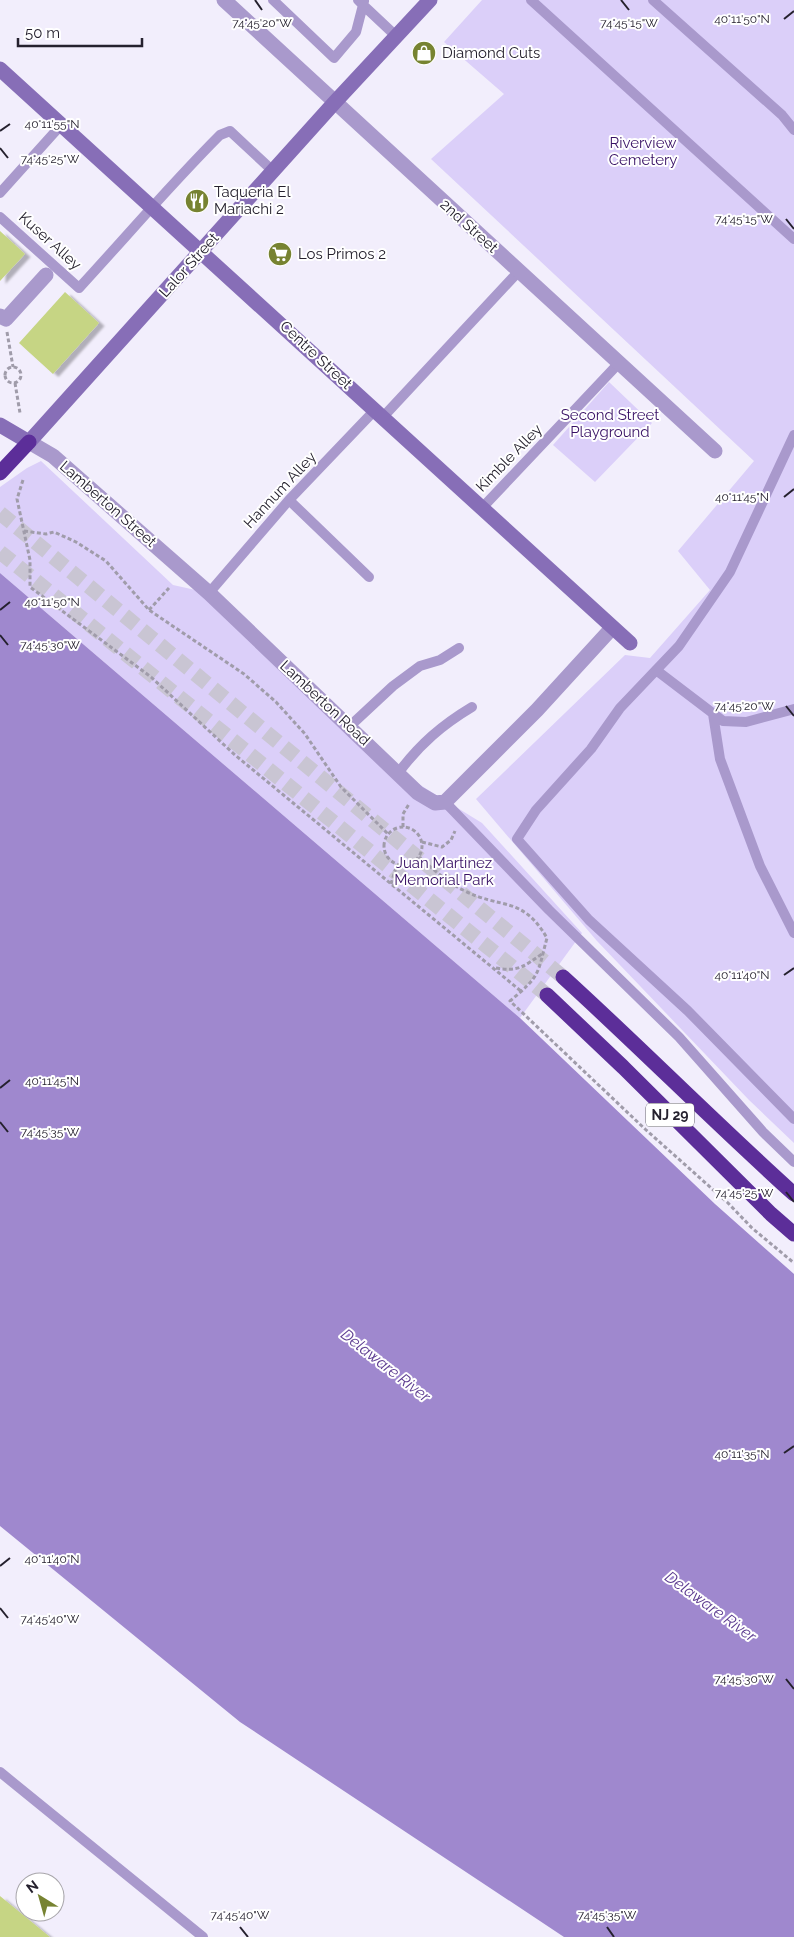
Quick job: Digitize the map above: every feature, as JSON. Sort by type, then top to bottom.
[{"type":"highway","points":[[0,473],[29,442]]},
{"type":"highway","name":"NJ 29","points":[[563,977],[641,1049],[718,1126],[794,1194]]},
{"type":"highway","name":"NJ 29","points":[[547,995],[623,1067],[757,1201],[794,1234]]},
{"type":"street","name":"2nd Street","points":[[224,0],[715,451]]},
{"type":"street","name":"Lalor Street","points":[[29,442],[335,102],[430,0]]},
{"type":"street","name":"Centre Street","points":[[0,69],[152,208],[202,250],[630,643]]},
{"type":"street","points":[[0,316],[6,319],[46,275]]},
{"type":"street","name":"Lamberton Street","points":[[0,425],[53,456],[209,593]]},
{"type":"street","name":"Lamberton Road","points":[[209,593],[399,772],[418,793],[434,804],[447,805]]},
{"type":"street","points":[[447,805],[612,628]]},
{"type":"lane","points":[[273,0],[334,58],[356,32],[362,2]]},
{"type":"lane","points":[[531,0],[794,239]]},
{"type":"lane","points":[[653,0],[782,115],[793,129]]},
{"type":"lane","points":[[362,2],[396,36]]},
{"type":"lane","points":[[0,193],[62,124]]},
{"type":"lane","points":[[152,208],[172,182],[220,135],[230,131],[274,172]]},
{"type":"lane","name":"Kuser Alley","points":[[0,217],[79,288],[152,208]]},
{"type":"lane","name":"Hannum Alley","points":[[209,593],[289,500],[379,413],[519,271]]},
{"type":"lane","name":"Kimble Alley","points":[[482,508],[619,363]]},
{"type":"lane","points":[[794,435],[730,572],[679,646],[620,708],[591,749],[536,810],[516,839],[590,920],[688,1011],[794,1119]]},
{"type":"lane","points":[[289,500],[369,577]]},
{"type":"lane","points":[[350,726],[392,686],[420,666],[440,660],[459,648]]},
{"type":"lane","points":[[656,670],[723,721],[746,722],[794,710]]},
{"type":"lane","points":[[399,772],[418,748],[435,731],[472,707]]},
{"type":"lane","points":[[713,714],[723,768],[760,866],[794,933]]},
{"type":"lane","points":[[447,805],[556,917],[679,1037],[763,1132],[794,1162]]},
{"type":"lane","points":[[0,1772],[203,1937]]},
{"type":"path","points":[[7,332],[13,367]]},
{"type":"path","points":[[13,367],[20,370],[22,375],[20,380],[15,383],[7,381],[5,376],[6,371],[13,367]]},
{"type":"path","points":[[15,383],[20,413]]},
{"type":"path","points":[[23,480],[17,499],[30,560],[30,587],[151,676],[234,754],[522,992]]},
{"type":"path","points":[[24,531],[46,534],[54,532],[106,560],[149,610],[237,668],[276,702],[305,734],[342,787],[388,834]]},
{"type":"path","points":[[149,610],[169,588]]},
{"type":"path","points":[[403,827],[403,814],[411,801]]},
{"type":"path","points":[[422,842],[442,847],[451,840],[458,823],[447,805]]},
{"type":"path","points":[[403,827],[416,831],[422,842],[419,858],[409,865],[396,864],[384,852],[388,834],[403,827]]},
{"type":"path","points":[[419,858],[462,890],[483,898],[518,907],[527,912],[539,925],[547,938],[543,962],[537,977],[510,1001],[652,1136],[728,1203],[752,1228],[794,1263]]},
{"type":"path","points":[[391,884],[396,864]]},
{"type":"path","points":[[495,968],[514,970],[522,968],[543,953]]},
{"type":"green space","name":"Riverview Cemetery","points":[[482,0],[794,0],[794,1143],[749,1100],[597,941],[476,799],[625,655],[650,658],[710,590],[678,551],[754,461],[431,159],[504,94],[444,42]]},
{"type":"green space","name":"Second Street Playground","points":[[609,382],[652,423],[595,482],[553,445]]},
{"type":"green space","name":"Juan Martinez Memorial Park","points":[[41,461],[173,585],[209,593],[399,772],[482,823],[582,933],[520,1018],[0,573],[0,487],[27,468]]},
{"type":"water","name":"Delaware River","points":[[0,573],[520,1018],[715,1204],[794,1274],[794,1937],[564,1937],[240,1722],[0,1526]]},
{"type":"building","points":[[0,231],[25,254],[0,281]]},
{"type":"building","points":[[65,292],[99,323],[53,374],[19,343]]},
{"type":"building","points":[[0,1896],[15,1908],[15,1922],[32,1922],[50,1937],[0,1937]]},
{"type":"tunnel","points":[[0,513],[563,977]]},
{"type":"tunnel","points":[[0,552],[547,995]]},
{"type":"place","name":"Diamond Cuts","points":[[424,53]]},
{"type":"place","name":"Taqueria El Mariachi 2","points":[[197,201]]},
{"type":"place","name":"Los Primos 2","points":[[280,254]]}]
